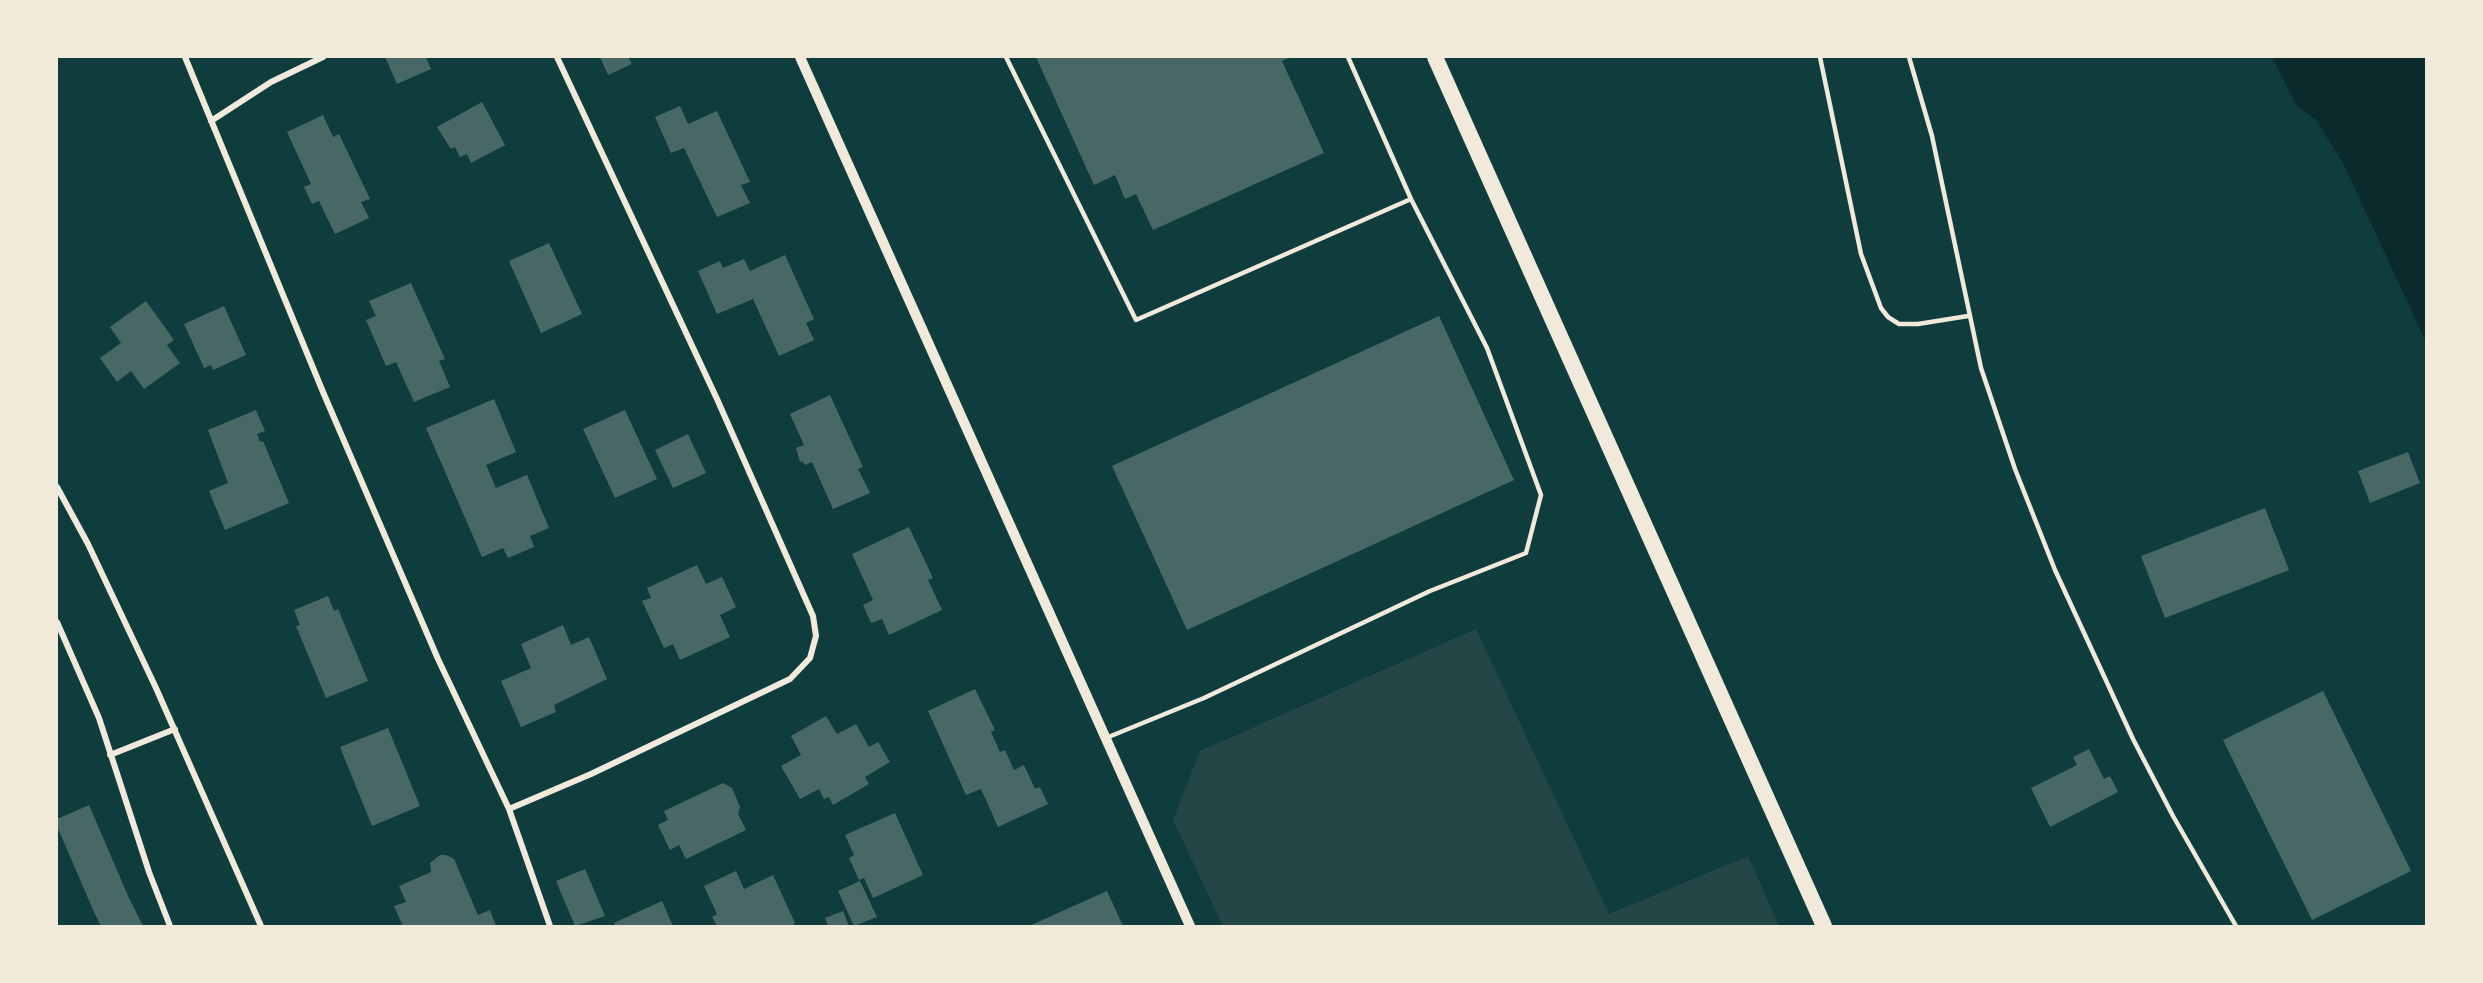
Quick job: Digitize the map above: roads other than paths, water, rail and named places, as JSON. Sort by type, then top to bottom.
[{"type":"highway","points":[[1435,57],[1824,926]]},
{"type":"street","points":[[185,57],[310,361],[438,659],[509,809],[550,926]]},
{"type":"street","points":[[211,121],[272,82],[323,57]]},
{"type":"street","points":[[509,809],[591,774],[790,679],[810,658],[816,636],[813,616],[717,399],[557,57]]},
{"type":"street","points":[[800,57],[1190,926]]},
{"type":"street","points":[[57,487],[88,544],[175,729],[261,926]]},
{"type":"street","points":[[57,622],[99,718],[170,926]]},
{"type":"street","points":[[110,754],[175,729]]},
{"type":"lane","points":[[1006,57],[1136,320],[1411,199]]},
{"type":"lane","points":[[1106,738],[1204,698],[1430,591],[1526,553],[1541,495],[1487,348],[1411,199],[1348,57]]},
{"type":"lane","points":[[1820,57],[1861,254],[1881,308],[1888,318],[1899,324],[1918,324],[1968,316]]},
{"type":"lane","points":[[1909,57],[1932,136],[1968,316],[1981,368],[2015,470],[2064,590],[2133,739],[2173,816],[2236,926]]}]
